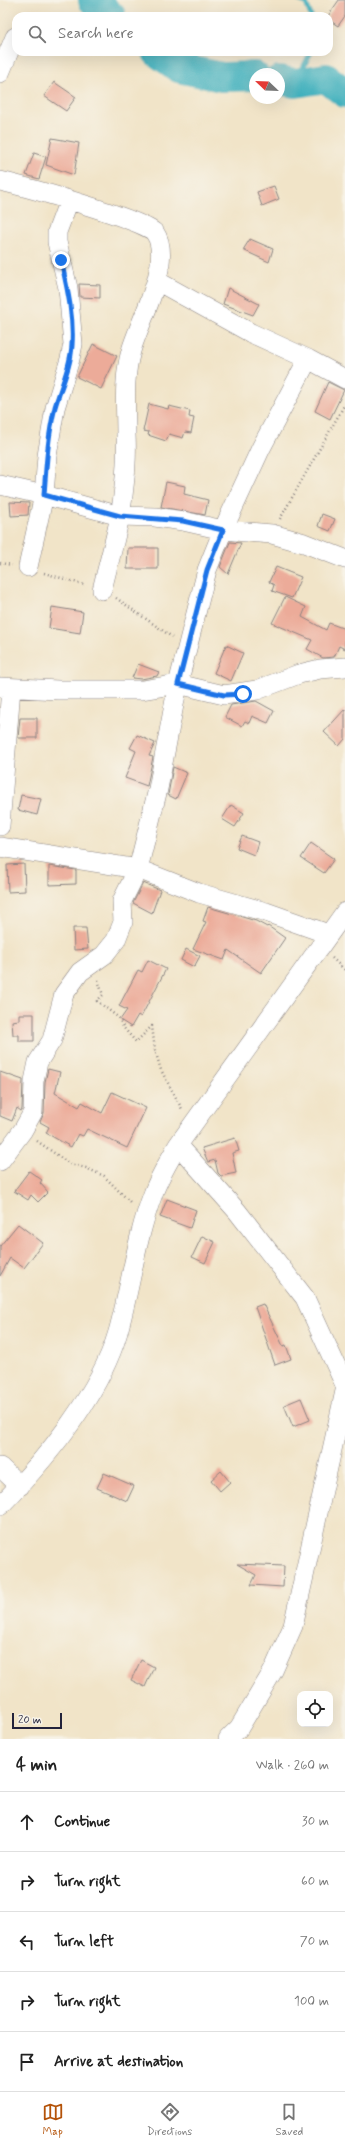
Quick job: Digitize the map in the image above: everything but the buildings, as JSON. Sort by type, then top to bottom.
[{"type":"street","points":[[0,73],[12,44]]},
{"type":"street","points":[[0,181],[69,200],[121,217],[154,232],[160,255],[157,281],[130,352],[125,379],[126,437],[124,487],[120,516],[102,590]]},
{"type":"street","points":[[28,567],[44,495],[47,456],[55,408],[70,359],[72,344],[68,288],[57,242],[57,232],[69,200]]},
{"type":"street","points":[[157,281],[251,333],[308,359],[345,379]]},
{"type":"street","points":[[0,1161],[23,1130],[33,1112],[34,1081],[38,1062],[52,1040],[64,994],[80,972],[104,955],[116,940],[123,922],[122,901],[138,869],[158,789],[178,684],[207,570],[223,530],[261,448],[308,359]]},
{"type":"street","points":[[0,485],[44,495],[120,516],[183,521],[223,530],[272,534],[304,543],[345,559]]},
{"type":"street","points":[[0,826],[6,687],[142,690],[178,684],[224,695],[243,694],[299,674],[320,669],[345,667]]},
{"type":"street","points":[[0,847],[138,869],[199,893],[266,912],[328,934]]},
{"type":"street","points":[[0,1506],[20,1486],[81,1408],[104,1368],[118,1333],[144,1219],[160,1178],[178,1146],[259,1035],[328,934],[345,912]]},
{"type":"street","points":[[178,1146],[237,1211],[305,1298],[345,1385]]},
{"type":"street","points":[[239,1735],[272,1672],[293,1626],[345,1391]]},
{"type":"street","points":[[0,1467],[20,1486]]},
{"type":"path","points":[[272,534],[345,404]]},
{"type":"path","points":[[91,963],[103,995],[97,1001],[119,1018],[123,1027],[136,1042],[152,1026],[155,1050],[161,1070],[179,1102],[183,1116]]},
{"type":"path","points":[[23,1130],[61,1159],[104,1176],[114,1184],[144,1219]]},
{"type":"waterway","points":[[93,0],[106,12]]},
{"type":"waterway","points":[[298,0],[306,3],[309,12]]},
{"type":"waterway","points":[[162,56],[179,68],[222,77],[249,76]]},
{"type":"waterway","points":[[295,83],[309,56]]},
{"type":"waterway","points":[[285,81],[295,83],[326,78],[345,93]]},
{"type":"route","points":[[61,260],[68,288],[72,344],[70,359],[55,408],[47,456],[44,495],[120,516],[155,517],[183,521],[223,530],[215,546],[207,570],[178,684],[224,695],[243,694]]}]
